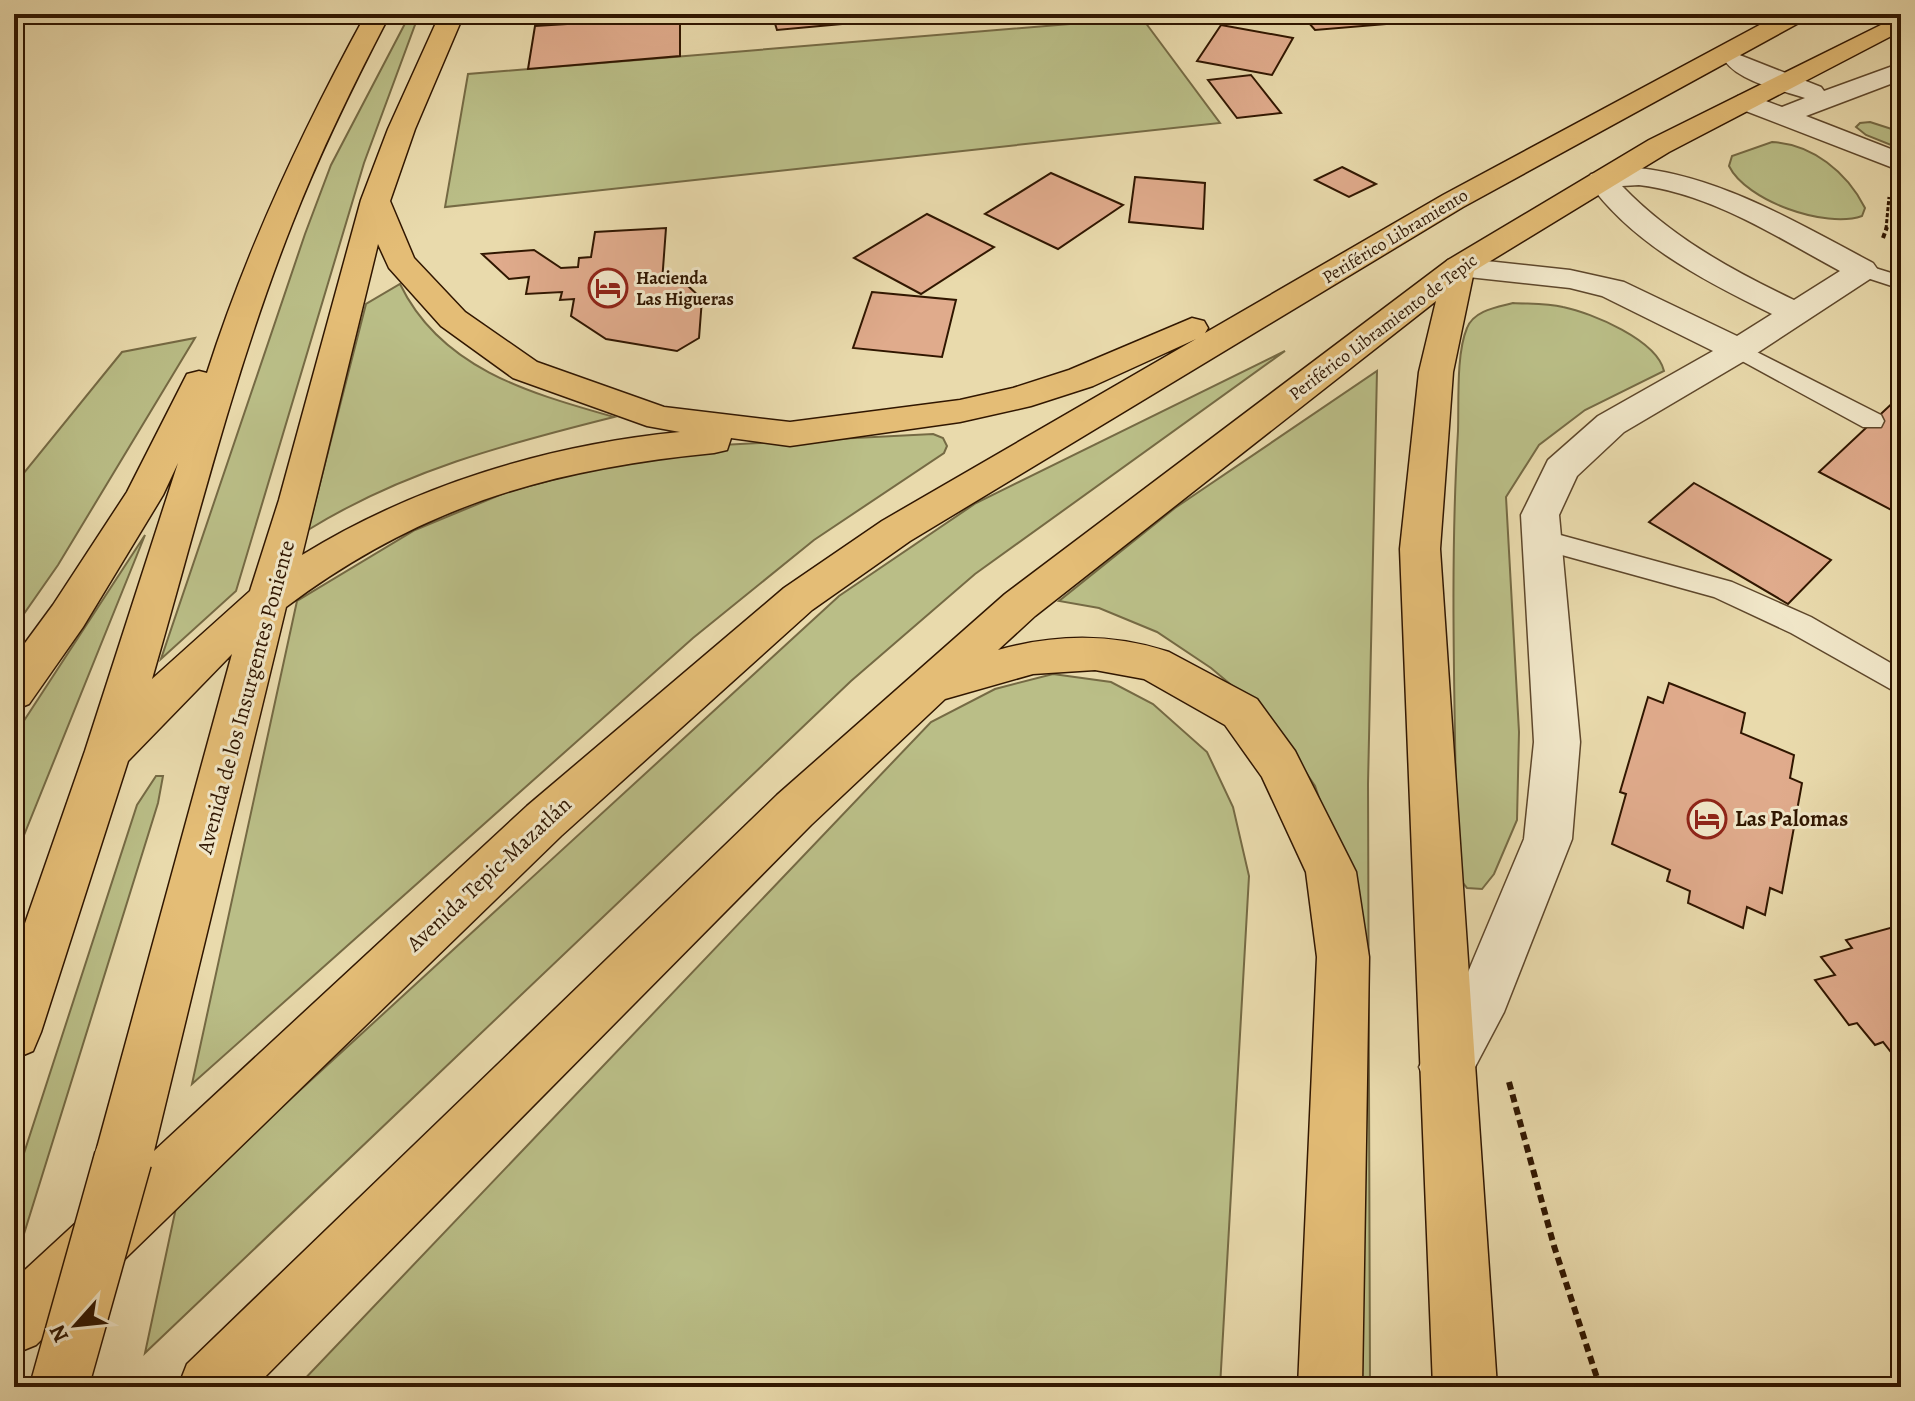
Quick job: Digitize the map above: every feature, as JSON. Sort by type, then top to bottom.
[{"type":"highway","points":[[14,692],[68,616],[144,495],[276,226],[323,117],[378,14]]},
{"type":"highway","name":"Avenida de los Insurgentes Poniente","points":[[59,1387],[123,1159],[268,599],[292,529],[376,201],[407,112],[452,14]]},
{"type":"highway","name":"Periférico Libramiento","points":[[1000,470],[1453,201],[1798,14]]},
{"type":"highway","points":[[1601,180],[1589,166],[1612,135],[1820,14]]},
{"type":"highway","name":"Periférico Libramiento de Tepic","points":[[928,686],[1020,605],[1459,267],[1659,146],[1901,22]]},
{"type":"highway","points":[[1244,325],[1329,304],[1514,191],[1565,176],[1601,180]]},
{"type":"highway","points":[[376,201],[400,261],[420,287],[453,319],[525,370],[660,418],[790,434]]},
{"type":"highway","points":[[108,751],[212,648],[268,599],[320,564],[406,516],[540,468],[597,455],[790,434],[960,411],[1019,398],[1081,378],[1330,265],[1453,201]]},
{"type":"highway","points":[[14,1032],[108,751],[229,357],[276,226]]},
{"type":"highway","points":[[1459,267],[1436,372],[1420,549],[1465,1387]]},
{"type":"highway","name":"Avenida Tepic-Mazatlán","points":[[14,1323],[544,821],[798,599],[896,531],[1000,470]]},
{"type":"highway","points":[[210,1387],[794,810],[928,686],[1033,657],[1095,653],[1154,664],[1241,712],[1279,765],[1331,872],[1343,957],[1330,1387]]},
{"type":"street","points":[[1737,61],[1783,83],[1839,95]]},
{"type":"street","points":[[1781,116],[1901,71]]},
{"type":"street","points":[[1747,102],[1889,158]]},
{"type":"street","points":[[1659,146],[1791,234]]},
{"type":"street","points":[[1601,180],[1641,177],[1685,185],[1720,198],[1862,270]]},
{"type":"street","points":[[1601,180],[1631,216],[1687,257],[1795,313]]},
{"type":"street","points":[[1459,267],[1570,279],[1613,289],[1739,350]]},
{"type":"street","points":[[1446,1067],[1485,994],[1548,839],[1557,742],[1540,515],[1561,469],[1611,424],[1739,350],[1862,270]]},
{"type":"lane","points":[[1862,270],[1901,283]]},
{"type":"lane","points":[[1739,350],[1872,421]]},
{"type":"lane","points":[[1542,540],[1722,589],[1801,625],[1901,683]]},
{"type":"path","points":[[1862,270],[1878,251],[1889,222],[1889,158]]},
{"type":"path","points":[[1485,994],[1554,1246],[1600,1387]]},
{"type":"green space","points":[[410,14],[419,14],[364,163],[236,591],[161,659],[331,165]]},
{"type":"green space","points":[[1142,18],[1220,123],[445,207],[468,74]]},
{"type":"green space","points":[[1870,122],[1901,132],[1901,149],[1866,135],[1856,127],[1860,123]]},
{"type":"green space","points":[[1772,142],[1801,148],[1827,162],[1857,195],[1865,208],[1862,216],[1828,219],[1788,209],[1769,201],[1738,179],[1729,166],[1732,156]]},
{"type":"green space","points":[[400,284],[418,313],[439,337],[464,357],[520,387],[614,417],[495,449],[418,475],[344,509],[308,530],[366,304]]},
{"type":"green space","points":[[1513,303],[1557,306],[1606,322],[1649,349],[1664,371],[1585,410],[1539,445],[1506,497],[1519,732],[1517,820],[1494,874],[1482,889],[1467,888],[1457,876],[1453,598],[1459,378],[1463,339],[1470,322],[1487,310]]},
{"type":"green space","points":[[195,338],[58,565],[14,628],[14,485],[122,352]]},
{"type":"green space","points":[[1285,351],[975,574],[851,681],[145,1353],[177,1203],[839,596],[976,503]]},
{"type":"green space","points":[[1377,371],[1368,784],[1370,1387],[1331,1387],[1335,845],[1315,786],[1267,715],[1211,668],[1157,632],[1099,608],[1059,601],[1175,508]]},
{"type":"green space","points":[[933,434],[943,438],[947,446],[944,453],[814,540],[693,638],[192,1084],[297,601],[415,530],[507,492],[611,464],[721,445]]},
{"type":"green space","points":[[145,535],[14,860],[14,736]]},
{"type":"green space","points":[[1053,674],[1111,682],[1153,704],[1207,752],[1233,807],[1249,876],[1220,1387],[297,1387],[931,722],[995,689]]},
{"type":"green space","points":[[156,776],[163,776],[158,803],[14,1266],[14,1184],[137,805]]},
{"type":"building","points":[[519,14],[650,14],[517,21]]},
{"type":"building","points":[[772,14],[849,14],[852,23],[777,30]]},
{"type":"building","points":[[1301,14],[1481,14],[1483,16],[1315,30]]},
{"type":"building","points":[[680,17],[680,56],[528,69],[535,26]]},
{"type":"building","points":[[1221,25],[1293,38],[1272,75],[1197,61]]},
{"type":"building","points":[[1251,75],[1281,113],[1237,118],[1208,80]]},
{"type":"building","points":[[1342,167],[1376,184],[1349,197],[1315,180]]},
{"type":"building","points":[[1051,173],[1123,205],[1058,249],[985,214]]},
{"type":"building","points":[[1135,177],[1205,183],[1203,229],[1129,222]]},
{"type":"building","points":[[927,214],[994,247],[921,294],[854,258]]},
{"type":"building","name":"Hacienda Las Higueras","points":[[666,228],[662,282],[687,285],[702,299],[699,338],[677,351],[606,339],[571,316],[574,299],[560,300],[562,292],[526,294],[529,277],[509,279],[482,254],[534,250],[561,268],[578,267],[579,258],[591,257],[595,232]]},
{"type":"building","points":[[872,292],[956,300],[942,357],[853,348]]},
{"type":"building","points":[[1901,395],[1901,515],[1819,472]]},
{"type":"building","points":[[1694,483],[1831,560],[1788,604],[1649,522]]},
{"type":"building","name":"Las Palomas","points":[[1669,683],[1745,713],[1741,733],[1794,755],[1790,778],[1802,783],[1782,893],[1770,888],[1765,915],[1747,907],[1743,928],[1688,903],[1690,891],[1667,881],[1670,870],[1612,844],[1626,794],[1620,792],[1648,697],[1663,703]]},
{"type":"building","points":[[1901,925],[1901,1065],[1883,1042],[1875,1045],[1857,1023],[1849,1025],[1815,980],[1835,975],[1821,957],[1852,948],[1846,940]]},
{"type":"place","name":"Hacienda Las Higueras","points":[[608,288]]},
{"type":"place","name":"Las Palomas","points":[[1707,819]]}]
